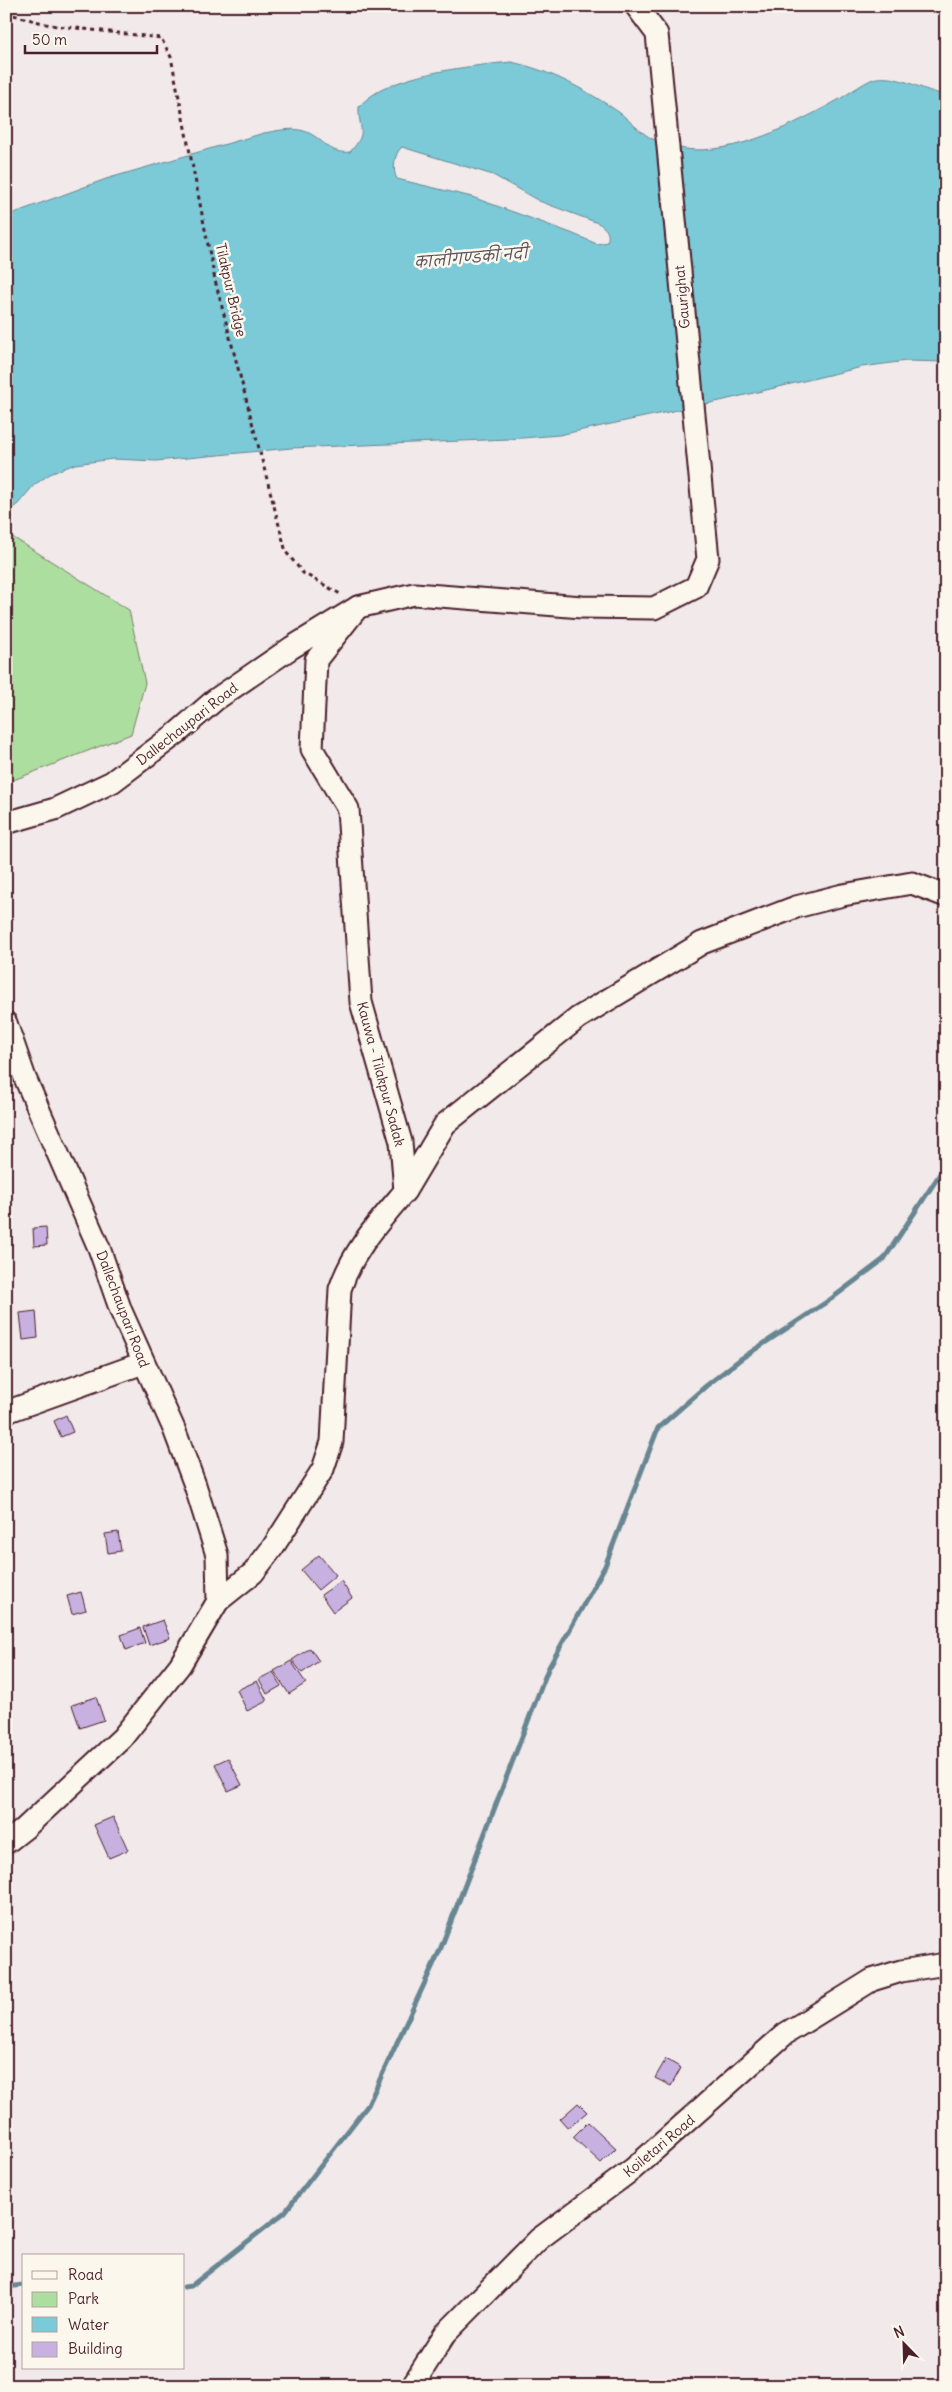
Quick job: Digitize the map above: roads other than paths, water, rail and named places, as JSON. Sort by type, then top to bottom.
[{"type":"street","name":"Gaurighat","points":[[636,6],[657,34],[708,559]]},
{"type":"street","name":"Dallechaupari Road","points":[[6,824],[55,809],[112,782],[177,733],[216,700],[291,648],[358,607],[414,594],[582,607],[654,608],[696,587],[708,559]]},
{"type":"street","name":"Kauwa - Tilakpur Sadak","points":[[358,607],[316,660],[312,749],[348,809],[361,1002],[401,1142],[405,1191]]},
{"type":"street","points":[[6,1843],[24,1829],[122,1738],[180,1665],[218,1601],[253,1573],[273,1547],[323,1469],[332,1442],[340,1288],[348,1266],[374,1228],[405,1191],[445,1124],[578,1018],[702,943],[796,907],[843,895],[912,882],[946,896]]},
{"type":"street","name":"Dallechaupari Road","points":[[6,1023],[26,1078],[99,1248],[121,1311],[174,1429],[196,1485],[217,1555],[218,1601]]},
{"type":"street","points":[[6,1412],[143,1363]]},
{"type":"street","name":"Koiletari Road","points":[[412,2386],[445,2334],[539,2239],[633,2169],[785,2034],[872,1980],[901,1971],[946,1964]]},
{"type":"water","name":"कालीगण्डकी नदी","points":[[511,62],[540,70],[582,89],[620,113],[650,138],[685,149],[724,148],[764,136],[804,118],[868,81],[877,78],[895,79],[946,95],[946,362],[906,361],[862,367],[720,401],[559,435],[510,439],[291,448],[156,461],[113,459],[75,464],[50,474],[34,485],[18,504],[6,513],[6,216],[106,179],[264,133],[294,129],[304,131],[336,151],[350,152],[361,135],[359,107],[371,96],[408,79],[452,69]],"holes":[[[402,147],[493,175],[539,201],[598,223],[607,231],[607,242],[597,244],[472,197],[397,179],[395,176],[395,162],[397,153]]]},
{"type":"waterway","points":[[185,2287],[191,2286],[285,2212],[368,2105],[440,1950],[548,1669],[605,1566],[658,1428],[706,1386],[742,1358],[831,1299],[884,1259],[940,1174],[946,1169]]},
{"type":"waterway","points":[[6,2287],[22,2285]]}]
